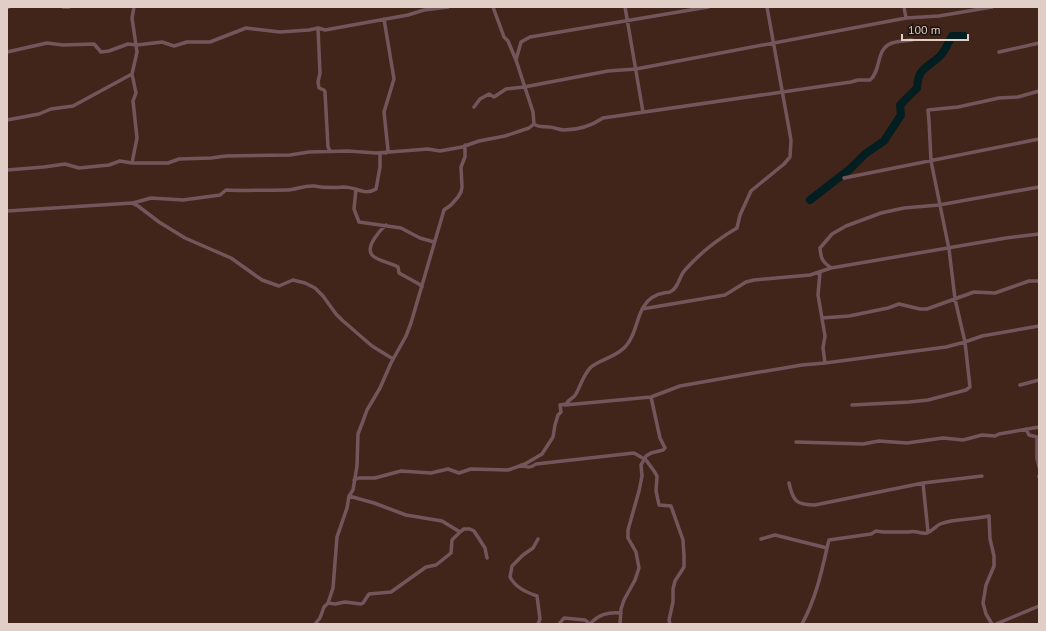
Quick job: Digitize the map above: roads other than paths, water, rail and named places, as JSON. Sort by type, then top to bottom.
[{"type":"street","points":[[63,7],[69,7]]},
{"type":"street","points":[[132,163],[137,138],[133,101],[136,93],[132,74],[137,45],[133,32],[132,18],[134,7]]},
{"type":"street","points":[[7,52],[47,43],[63,45],[94,44],[101,52],[109,51],[128,44],[137,45],[157,42],[174,46],[187,42],[210,42],[246,28],[280,32],[318,28],[325,30],[424,10],[448,7]]},
{"type":"street","points":[[493,7],[504,37],[508,41],[516,60],[533,112],[534,124]]},
{"type":"street","points":[[625,7],[643,112]]},
{"type":"street","points":[[516,60],[521,42],[530,37],[708,7]]},
{"type":"street","points":[[560,405],[566,404],[569,399],[575,396],[584,377],[592,366],[609,358],[627,345],[642,309],[648,301],[653,297],[670,292],[678,285],[683,271],[714,243],[727,233],[737,228],[740,215],[751,190],[784,164],[790,157],[790,140],[767,7]]},
{"type":"street","points":[[904,7],[906,18]]},
{"type":"street","points":[[964,7],[966,11]]},
{"type":"street","points":[[474,107],[480,99],[489,94],[494,97],[506,89],[524,87],[599,72],[636,69],[906,18],[939,16],[992,7]]},
{"type":"street","points":[[384,19],[394,79],[384,112],[388,150],[386,152]]},
{"type":"street","points":[[318,28],[320,73],[318,82],[319,88],[325,92],[328,147],[330,151]]},
{"type":"street","points":[[534,124],[538,127],[549,127],[565,130],[590,126],[604,118],[858,80],[870,80],[874,77],[882,50],[892,43],[912,40]]},
{"type":"street","points":[[999,52],[1039,43]]},
{"type":"street","points":[[7,120],[39,114],[51,109],[73,106],[132,74]]},
{"type":"street","points":[[852,404],[928,400],[969,389],[971,383],[965,342],[955,299],[949,249],[931,161],[928,110],[999,98],[1018,97],[1039,92]]},
{"type":"street","points":[[7,170],[65,164],[79,168],[109,165],[120,161],[132,163],[168,163],[179,159],[226,156],[290,155],[330,151],[380,153],[422,149],[440,151],[505,136],[529,128],[534,124]]},
{"type":"street","points":[[844,178],[1039,139]]},
{"type":"street","points":[[315,624],[320,618],[324,607],[328,603],[333,588],[338,537],[349,496],[354,490],[354,480],[357,466],[358,434],[362,421],[393,358],[406,336],[428,270],[434,242],[444,210],[451,205],[461,192],[461,167],[465,157],[465,146]]},
{"type":"street","points":[[7,211],[132,203],[151,198],[183,200],[220,195],[226,190],[245,192],[289,190],[314,186],[325,189],[352,187],[364,192],[369,192],[376,189],[380,167],[380,153]]},
{"type":"street","points":[[831,268],[821,259],[820,248],[832,234],[846,226],[881,212],[904,208],[939,205],[1039,187]]},
{"type":"street","points":[[356,189],[354,209],[359,222],[400,228],[420,238],[434,242]]},
{"type":"street","points":[[132,203],[185,238],[232,258],[262,280],[279,286],[296,280],[315,288],[342,320],[372,346],[393,358]]},
{"type":"street","points":[[386,225],[379,231],[373,241],[370,253],[379,260],[398,266],[399,273],[422,287]]},
{"type":"street","points":[[642,309],[724,295],[746,282],[754,280],[810,275],[831,268],[949,249],[1006,238],[1039,234]]},
{"type":"street","points":[[820,272],[818,295],[825,336],[823,348],[825,364]]},
{"type":"street","points":[[822,318],[849,316],[888,308],[899,304],[920,310],[927,309],[974,292],[998,292],[1030,281],[1039,281]]},
{"type":"street","points":[[560,405],[651,398],[680,386],[802,365],[825,364],[946,347],[982,336],[1039,326]]},
{"type":"street","points":[[1020,385],[1039,380]]},
{"type":"street","points":[[620,624],[621,613],[627,593],[636,580],[639,568],[636,552],[628,538],[628,530],[642,476],[641,465],[644,458],[665,448],[660,438],[651,398]]},
{"type":"street","points":[[354,480],[359,478],[375,478],[401,471],[431,473],[448,470],[459,473],[471,469],[508,470],[531,461],[542,454],[553,437],[558,415],[561,412],[560,405]]},
{"type":"street","points":[[796,442],[863,444],[879,441],[907,443],[943,438],[960,440],[982,435],[995,436],[1039,427]]},
{"type":"street","points":[[1026,429],[1030,435],[1037,437],[1037,458],[1039,467]]},
{"type":"street","points":[[521,465],[533,467],[536,464],[634,453],[644,458],[657,476],[656,491],[659,505],[671,506],[682,540],[684,567],[675,581],[670,624]]},
{"type":"street","points":[[789,483],[791,492],[797,502],[802,505],[830,503],[923,483],[982,476]]},
{"type":"street","points":[[923,483],[928,532]]},
{"type":"street","points":[[349,496],[374,503],[406,515],[442,521],[460,532]]},
{"type":"street","points":[[802,624],[811,608],[820,582],[829,540],[870,534],[876,531],[909,532],[913,530],[919,533],[928,532],[940,524],[956,520],[976,519],[989,516],[990,539],[994,556],[994,566],[986,585],[984,603],[986,614],[992,624]]},
{"type":"street","points":[[328,603],[335,604],[345,602],[360,604],[363,603],[369,594],[391,592],[426,568],[436,565],[449,555],[452,552],[452,540],[464,529],[474,531],[485,548],[487,558]]},
{"type":"street","points":[[761,539],[775,535],[827,548]]},
{"type":"street","points":[[538,539],[533,548],[512,566],[510,577],[514,584],[524,591],[537,596],[540,619],[538,624]]},
{"type":"street","points":[[996,624],[1039,606]]},
{"type":"street","points":[[559,624],[564,618],[585,620],[590,624],[600,615],[606,613],[621,613]]},
{"type":"waterway","points":[[810,200],[850,169],[865,154],[884,141],[901,115],[900,105],[917,88],[921,72],[942,54],[952,36],[964,36]]}]
